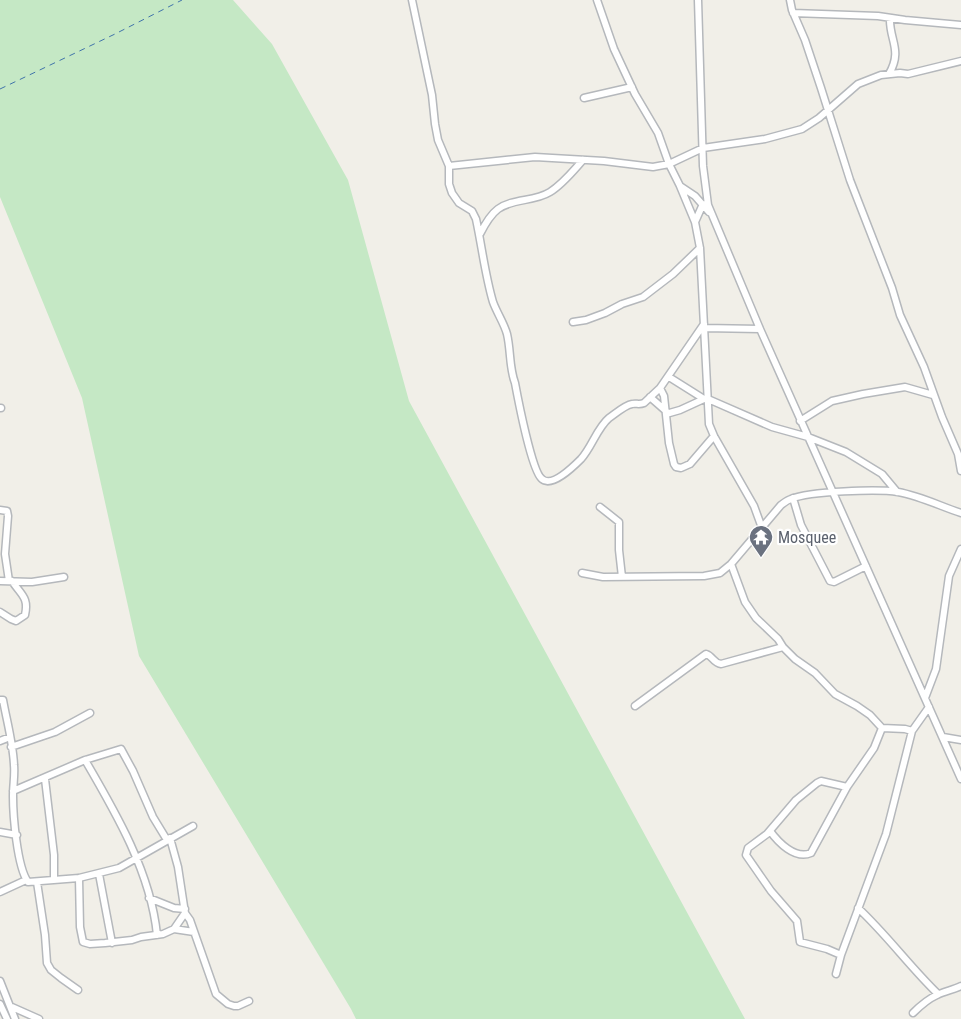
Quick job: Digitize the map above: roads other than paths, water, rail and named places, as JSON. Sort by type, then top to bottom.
[{"type":"street","points":[[412,0],[432,96],[438,140],[449,166],[449,184],[452,194],[459,203],[472,211],[476,219],[494,304],[506,332],[511,354],[512,374],[531,454],[536,470],[542,479],[547,481],[554,480],[571,468],[582,458],[603,424],[609,418],[631,404],[641,404],[650,398],[669,377],[704,326]]},
{"type":"street","points":[[597,0],[614,49],[632,87],[658,133],[669,164],[695,222],[700,248],[706,399],[709,424],[754,506],[762,528]]},
{"type":"street","points":[[698,0],[705,187],[712,217],[800,421],[961,779]]},
{"type":"street","points":[[790,0],[793,13],[805,40],[850,180],[892,288],[900,315],[924,367],[933,394],[958,446],[961,471]]},
{"type":"street","points":[[793,13],[878,16],[961,24]]},
{"type":"street","points":[[889,74],[894,63],[895,44],[890,18]]},
{"type":"street","points":[[449,166],[535,157],[653,166],[669,164],[703,148],[744,143],[802,129],[828,111],[858,84],[881,75],[908,74],[961,61]]},
{"type":"street","points":[[584,98],[632,87]]},
{"type":"street","points":[[480,234],[485,224],[498,209],[550,192],[568,178],[584,160]]},
{"type":"street","points":[[680,186],[703,204],[712,217]]},
{"type":"street","points":[[695,222],[703,204]]},
{"type":"street","points":[[573,322],[586,320],[643,297],[673,274],[700,248]]},
{"type":"street","points":[[704,326],[760,329]]},
{"type":"street","points":[[669,377],[706,399],[772,427],[808,437],[846,452],[882,474],[897,492]]},
{"type":"street","points":[[800,421],[832,401],[862,394],[905,387],[933,394]]},
{"type":"street","points":[[660,388],[664,396],[669,443],[676,467],[685,467],[690,464],[714,436]]},
{"type":"street","points":[[650,398],[666,412],[680,410],[706,399]]},
{"type":"street","points":[[582,573],[603,577],[715,575],[731,564],[781,505],[793,498],[802,496],[832,493],[897,492],[961,512]]},
{"type":"street","points":[[793,498],[801,525],[830,582],[834,582],[866,566]]},
{"type":"street","points":[[600,507],[619,522],[619,550],[622,577]]},
{"type":"street","points":[[0,510],[8,513],[3,543],[10,581],[26,598],[27,606],[25,615],[16,620],[11,620],[0,612]]},
{"type":"street","points":[[925,698],[936,669],[949,576],[961,548]]},
{"type":"street","points":[[731,564],[745,602],[756,618],[778,639],[783,648],[795,659],[816,673],[834,694],[870,715],[882,728],[912,731]]},
{"type":"street","points":[[0,581],[32,582],[64,577]]},
{"type":"street","points":[[635,706],[706,654],[720,664],[783,648]]},
{"type":"street","points":[[0,700],[3,700],[10,737],[15,777],[17,835],[22,871],[26,880],[31,883],[54,879],[79,878],[119,868],[193,826]]},
{"type":"street","points":[[836,974],[841,955],[886,834],[912,731],[929,707]]},
{"type":"street","points":[[11,747],[55,732],[90,713]]},
{"type":"street","points":[[770,831],[780,844],[796,853],[807,855],[811,853],[847,787],[874,748],[882,728]]},
{"type":"street","points":[[0,741],[10,737]]},
{"type":"street","points":[[943,737],[961,740]]},
{"type":"street","points":[[14,791],[112,750],[123,750],[153,817],[168,839],[178,867],[185,911],[190,920],[216,994],[228,1004],[234,1006],[249,1001]]},
{"type":"street","points":[[86,760],[114,809],[136,858],[149,898],[157,935]]},
{"type":"street","points":[[45,778],[54,855],[54,879]]},
{"type":"street","points":[[841,955],[800,942],[796,921],[771,891],[746,855],[748,848],[770,831],[796,800],[817,783],[821,781],[847,787]]},
{"type":"street","points":[[0,832],[17,835]]},
{"type":"street","points":[[98,874],[112,943]]},
{"type":"street","points":[[79,878],[80,927],[83,942],[90,944],[112,943],[157,935],[174,929],[194,932]]},
{"type":"street","points":[[0,892],[26,880]]},
{"type":"street","points":[[38,882],[47,963],[51,970],[78,990]]},
{"type":"street","points":[[149,898],[185,911]]},
{"type":"street","points":[[858,908],[879,927],[916,972],[938,994]]},
{"type":"street","points":[[174,929],[185,911]]},
{"type":"street","points":[[155,920],[166,932]]},
{"type":"street","points":[[0,981],[12,1007],[15,1019]]},
{"type":"street","points":[[913,1013],[938,994],[961,986]]},
{"type":"street","points":[[0,1004],[6,1019]]},
{"type":"street","points":[[12,1007],[39,1019]]},
{"type":"place","name":"Mosquee","points":[[761,558]]}]
